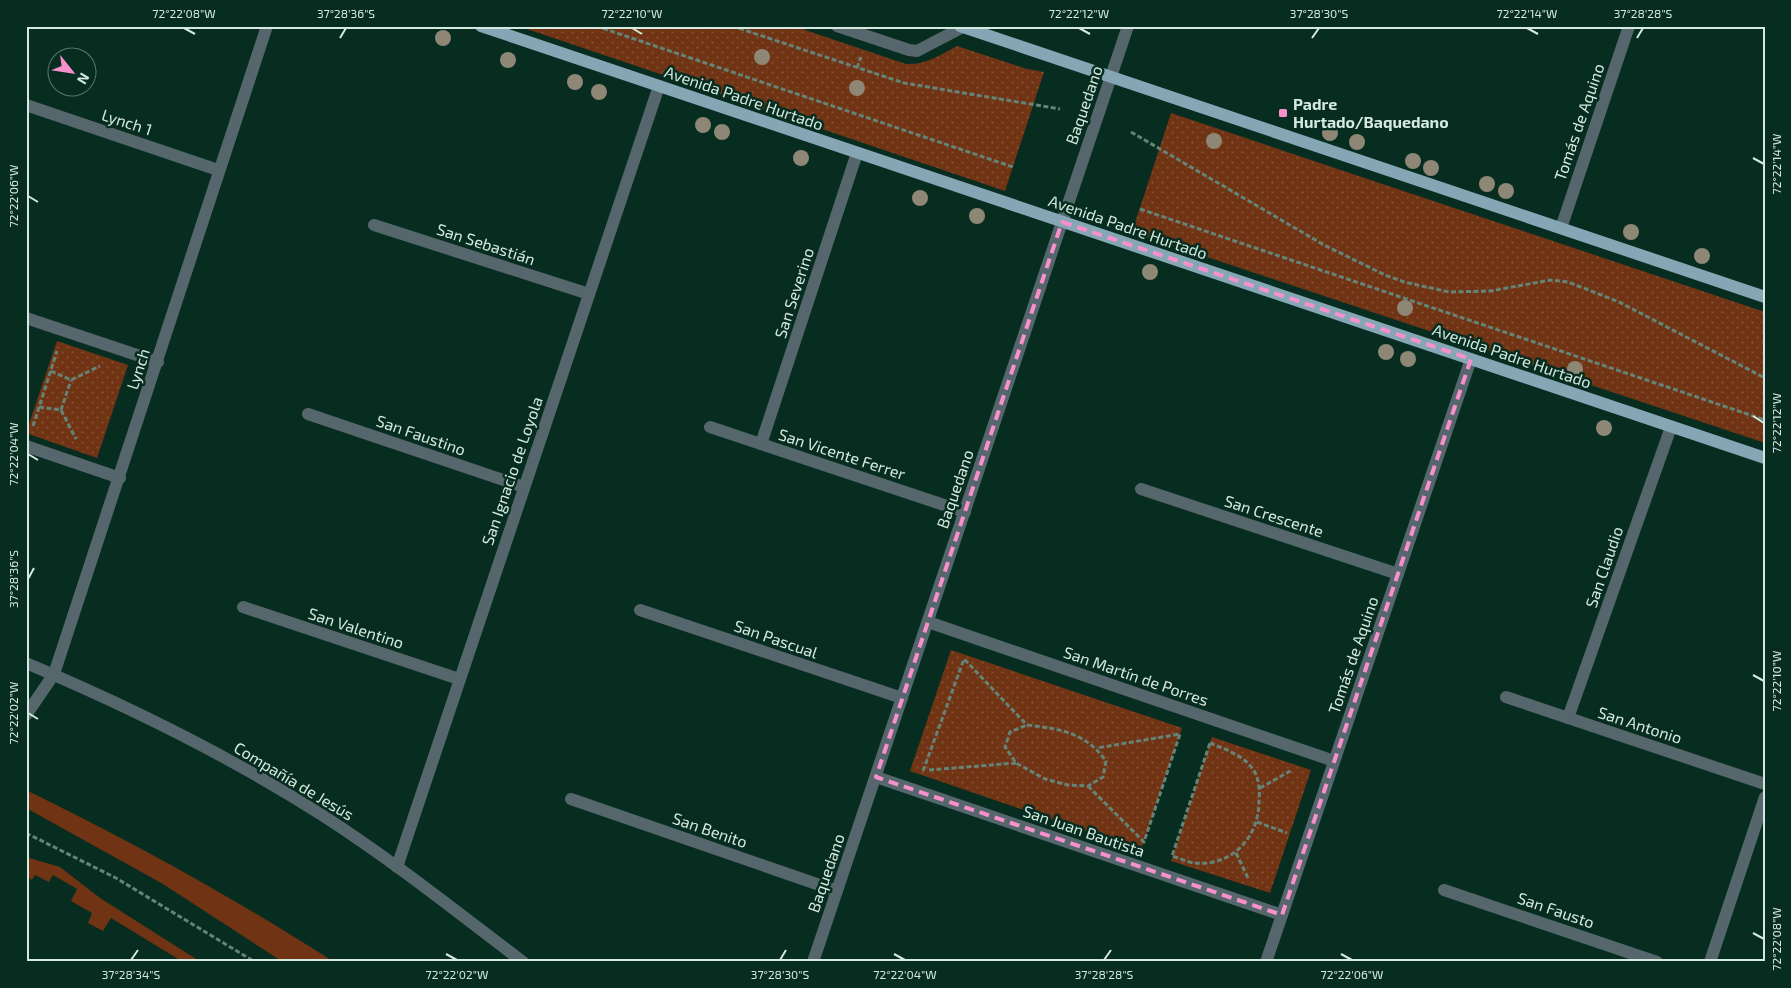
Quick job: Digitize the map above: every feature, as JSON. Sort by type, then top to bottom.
[{"type":"main road","name":"Avenida Padre Hurtado","points":[[481,26],[1765,458]]},
{"type":"main road","points":[[961,27],[1765,297]]},
{"type":"street","name":"Lynch","points":[[26,715],[54,674],[158,362],[218,170],[267,26]]},
{"type":"street","points":[[837,26],[916,51],[961,27]]},
{"type":"street","name":"Baquedano","points":[[813,962],[1128,26]]},
{"type":"street","name":"Tomás de Aquino","points":[[1561,228],[1629,26]]},
{"type":"street","name":"San Ignacio de Loyola","points":[[397,867],[659,86]]},
{"type":"street","name":"Lynch 1","points":[[26,105],[218,170]]},
{"type":"street","name":"San Severino","points":[[761,444],[857,153]]},
{"type":"street","name":"San Sebastián","points":[[374,225],[589,294]]},
{"type":"street","points":[[26,318],[158,362]]},
{"type":"street","name":"Tomás de Aquino","points":[[1266,962],[1470,359]]},
{"type":"street","name":"San Faustino","points":[[308,414],[524,487]]},
{"type":"street","name":"San Vicente Ferrer","points":[[710,427],[965,512]]},
{"type":"street","name":"San Claudio","points":[[1568,718],[1671,427]]},
{"type":"street","points":[[26,446],[120,478]]},
{"type":"street","name":"San Crescente","points":[[1141,489],[1398,574]]},
{"type":"street","name":"San Valentino","points":[[242,607],[459,679]]},
{"type":"street","name":"San Pascual","points":[[640,610],[902,698]]},
{"type":"street","name":"San Martín de Porres","points":[[928,622],[1334,761]]},
{"type":"street","name":"Compañía de Jesús","points":[[26,663],[156,720],[252,772],[322,815],[397,867],[524,962]]},
{"type":"street","name":"San Antonio","points":[[1506,698],[1765,784]]},
{"type":"street","name":"San Juan Bautista","points":[[876,777],[1282,915]]},
{"type":"street","points":[[1710,962],[1765,796]]},
{"type":"street","name":"San Benito","points":[[571,799],[837,891]]},
{"type":"street","name":"San Fausto","points":[[1444,890],[1657,962]]},
{"type":"path","points":[[596,26],[1013,166]]},
{"type":"path","points":[[732,26],[904,83],[1060,108]]},
{"type":"path","points":[[1130,132],[1330,248],[1385,275],[1404,282],[1449,292],[1490,291],[1550,280],[1568,282],[1619,302],[1765,378]]},
{"type":"path","points":[[1140,209],[1765,420]]},
{"type":"path","points":[[26,446],[64,331]]},
{"type":"path","points":[[90,468],[61,410],[71,380],[128,352]]},
{"type":"path","points":[[51,371],[71,380]]},
{"type":"path","points":[[39,407],[61,410]]},
{"type":"path","points":[[1016,763],[923,771],[964,659],[1027,725]]},
{"type":"path","points":[[1027,725],[1056,728],[1078,736],[1097,748],[1106,761],[1103,777],[1088,786],[1068,785],[1045,779],[1016,763],[1005,747],[1010,732],[1027,725]]},
{"type":"path","points":[[1088,786],[1144,842],[1180,734],[1097,748]]},
{"type":"path","points":[[1210,743],[1234,753],[1253,768],[1260,788],[1257,822],[1249,838],[1236,853],[1217,860],[1194,863],[1172,856],[1210,743]]},
{"type":"path","points":[[1260,788],[1319,755]]},
{"type":"path","points":[[1257,822],[1308,840]]},
{"type":"path","points":[[26,833],[116,878],[255,962]]},
{"type":"highlighted area","points":[[1062,222],[1471,359],[1282,915],[876,777]]},
{"type":"shaded area","points":[[518,26],[800,26],[805,30],[906,64],[926,61],[957,46],[1027,69],[1044,72],[1005,191]]},
{"type":"shaded area","points":[[1171,113],[1765,312],[1765,443],[1132,232]]},
{"type":"shaded area","points":[[57,341],[128,365],[97,458],[26,433]]},
{"type":"shaded area","points":[[951,650],[1182,728],[1141,850],[910,771]]},
{"type":"shaded area","points":[[1212,737],[1311,770],[1270,893],[1171,861]]},
{"type":"shaded area","points":[[26,790],[183,872],[259,915],[334,962],[283,962],[163,884],[26,808]]},
{"type":"shaded area","points":[[26,857],[60,867],[100,898],[201,962],[183,962],[111,918],[103,931],[88,923],[92,913],[71,901],[77,889],[53,875],[49,882],[35,875],[32,880],[26,876]]},
{"type":"place","name":"Padre Hurtado/Baquedano","points":[[1283,113]]}]
